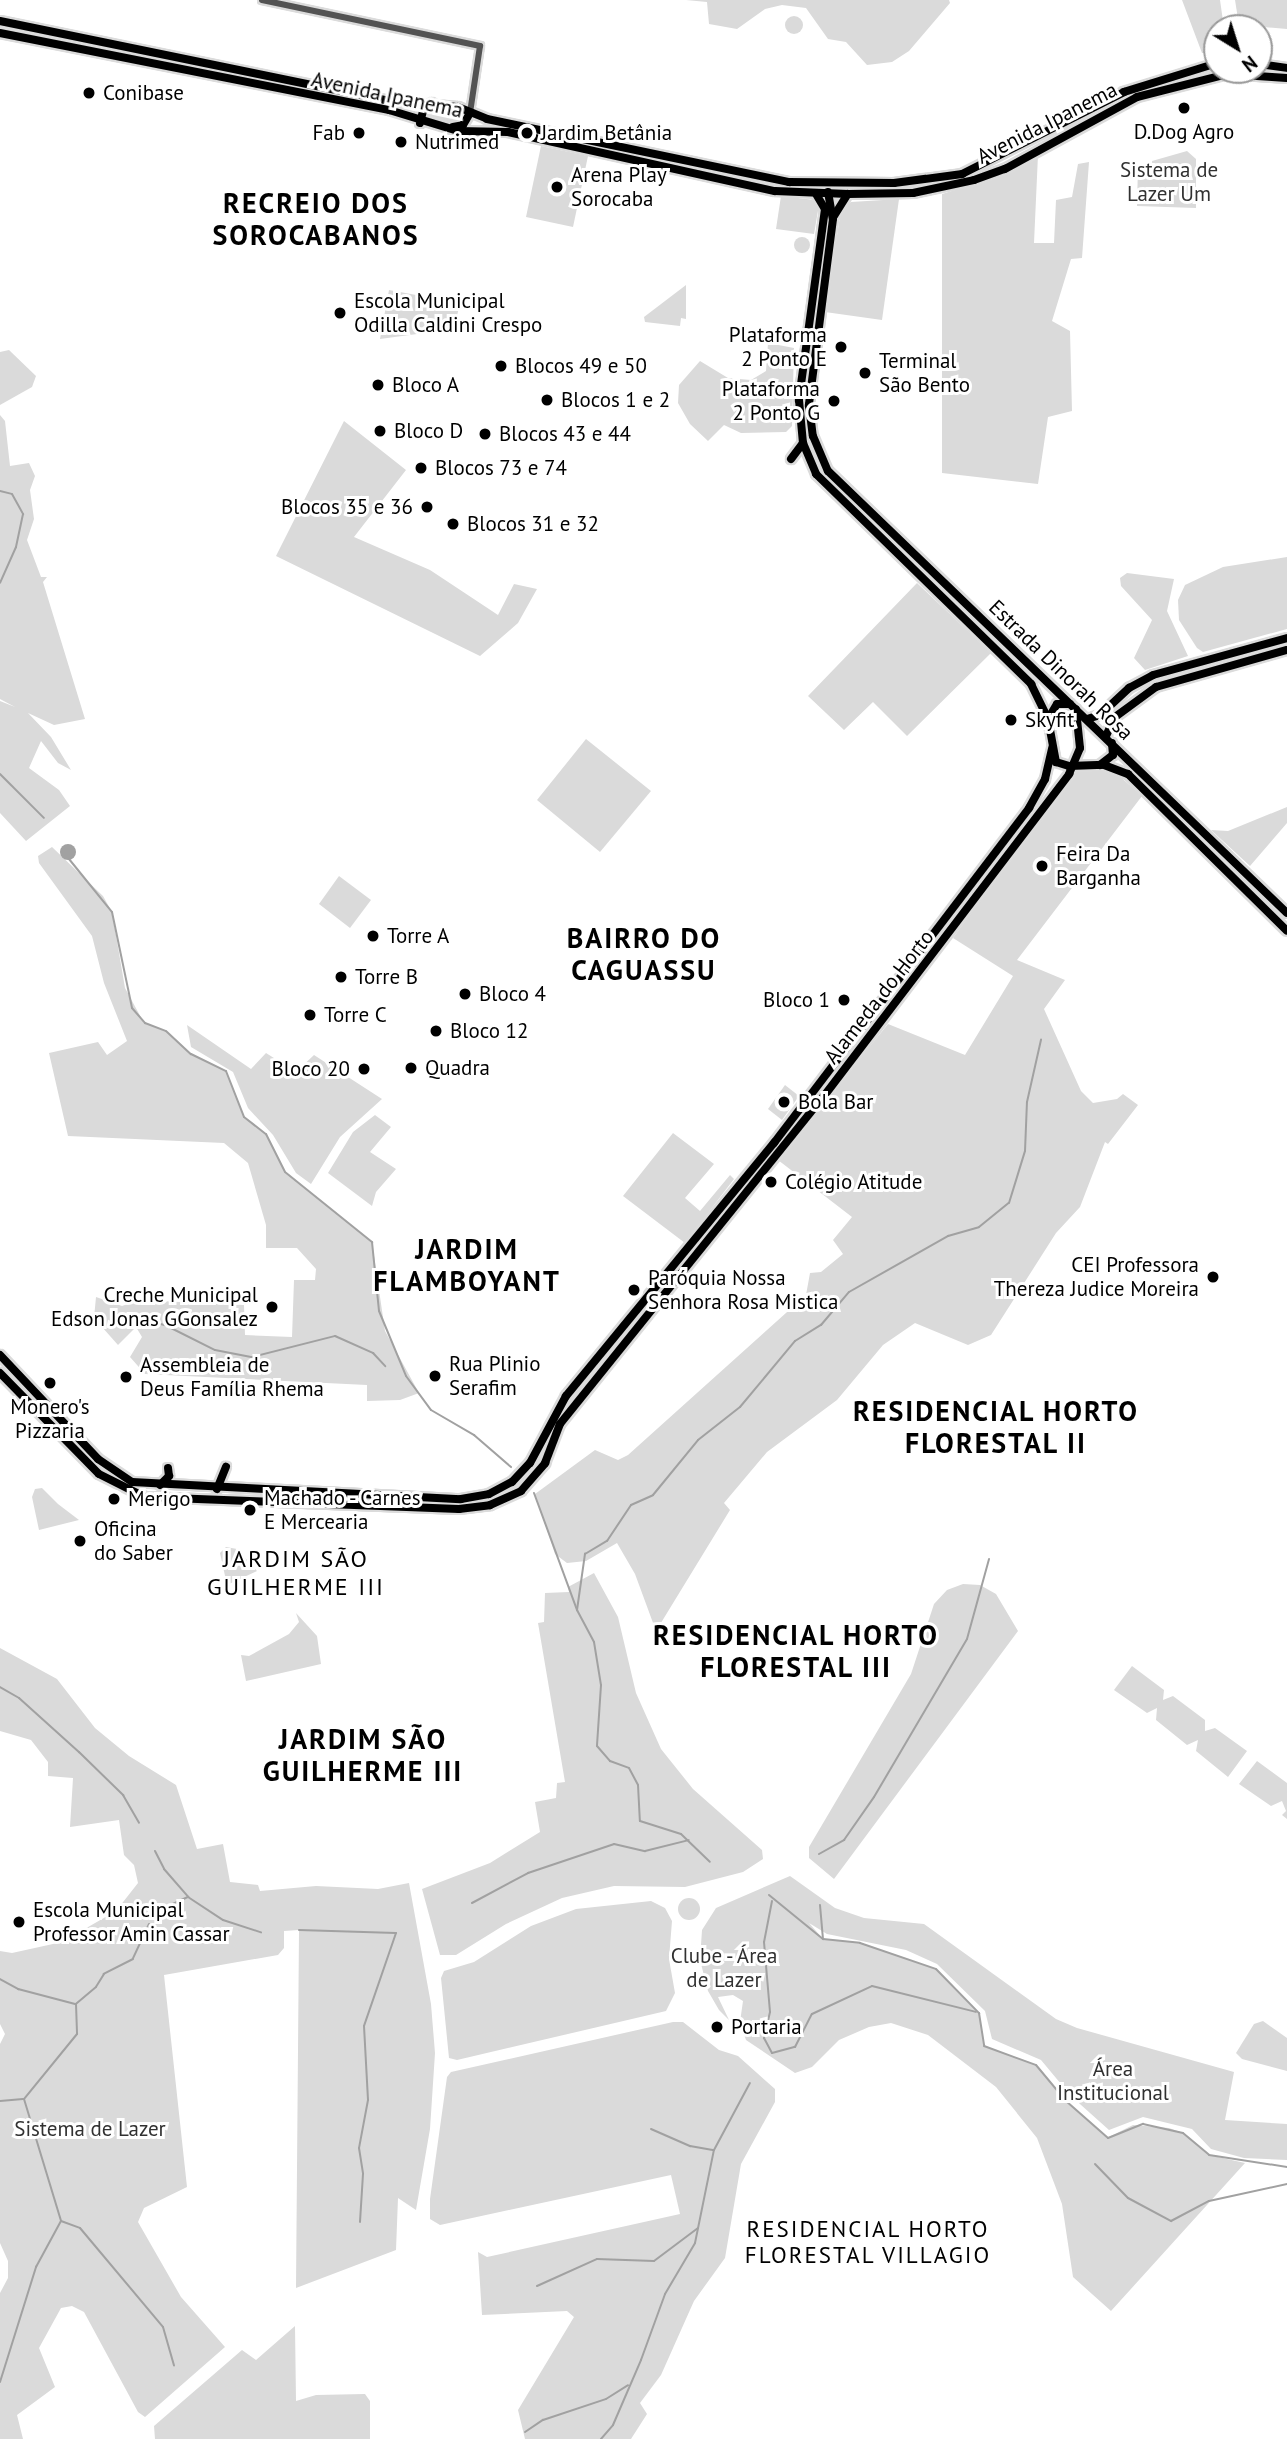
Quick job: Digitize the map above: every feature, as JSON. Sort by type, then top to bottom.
[{"type":"main road","name":"Avenida Ipanema","points":[[0,21],[391,101],[432,103],[789,182],[894,183],[962,174],[1050,132],[1124,92],[1203,67]]},
{"type":"main road","name":"Avenida Ipanema","points":[[0,33],[389,110],[433,126],[508,132],[775,191],[829,194],[913,193],[974,180],[1005,169],[1137,97],[1227,74],[1287,78]]},
{"type":"main road","points":[[1137,97],[1175,81],[1181,73]]},
{"type":"main road","points":[[420,122],[423,111],[432,103]]},
{"type":"main road","points":[[433,126],[459,127],[470,113]]},
{"type":"main road","points":[[1050,132],[1073,131]]},
{"type":"main road","points":[[819,183],[829,194],[833,219]]},
{"type":"main road","name":"Estrada Dinorah Rosa","points":[[813,193],[822,198],[825,209],[799,400],[807,457],[831,493],[1022,674],[1048,719],[1052,748]]},
{"type":"main road","points":[[833,219],[848,194]]},
{"type":"main road","name":"Estrada Dinorah Rosa","points":[[833,219],[809,405],[817,449],[828,471],[1287,913]]},
{"type":"main road","points":[[791,459],[799,454],[803,443]]},
{"type":"main road","points":[[807,457],[828,471]]},
{"type":"main road","points":[[1087,719],[1100,715],[1139,682],[1287,638]]},
{"type":"main road","points":[[1100,765],[1113,755],[1109,740],[1115,717],[1142,695],[1196,674],[1287,650]]},
{"type":"main road","points":[[1195,664],[1196,674]]},
{"type":"main road","points":[[1048,719],[1057,705],[1073,706]]},
{"type":"main road","name":"Alameda do Horto","points":[[184,1500],[459,1509],[490,1505],[521,1491],[545,1463],[560,1424],[878,1027],[1073,765],[1081,733],[1073,706]]},
{"type":"main road","points":[[1052,748],[1056,762],[1073,765]]},
{"type":"main road","name":"Alameda do Horto","points":[[217,1489],[461,1499],[489,1494],[512,1482],[530,1463],[566,1396],[743,1180],[1029,808],[1045,779],[1052,748]]},
{"type":"main road","name":"Estrada Dinorah Rosa","points":[[1073,765],[1100,765],[1128,774],[1287,931]]},
{"type":"main road","points":[[736,1205],[746,1190],[743,1180]]},
{"type":"main road","points":[[0,1356],[104,1464],[132,1482],[217,1489],[226,1467]]},
{"type":"main road","points":[[0,1373],[114,1485],[145,1497],[184,1500],[191,1493],[186,1487]]},
{"type":"main road","points":[[155,1486],[166,1481],[168,1468]]},
{"type":"main road","points":[[176,1486],[184,1500]]},
{"type":"street","points":[[262,0],[480,46],[470,113]]},
{"type":"green space","points":[[686,0],[949,0],[950,3],[909,51],[892,62],[867,65],[846,42],[828,39],[806,8],[782,5],[765,9],[737,29],[709,24],[707,2]]},
{"type":"green space","points":[[1182,0],[1220,0],[1222,14],[1203,14],[1202,53]]},
{"type":"green space","points":[[1235,0],[1287,0],[1287,29],[1273,28],[1273,14],[1237,14]]},
{"type":"green space","points":[[794,16],[800,19],[803,25],[800,31],[794,34],[788,31],[785,25],[788,19]]},
{"type":"green space","points":[[434,106],[457,110],[461,121],[453,125],[427,118],[426,113]]},
{"type":"green space","name":"Arena Play Sorocaba","points":[[541,146],[588,156],[573,227],[526,217]]},
{"type":"green space","name":"Sistema de Lazer Um","points":[[1187,151],[1196,159],[1196,208],[1137,206],[1138,165]]},
{"type":"green space","points":[[1038,155],[1034,243],[1054,243],[1056,200],[1072,197],[1078,164],[1089,162],[1082,258],[1071,259],[1052,321],[1070,331],[1072,411],[1048,417],[1038,484],[942,473],[942,194],[1004,175]]},
{"type":"green space","points":[[781,196],[815,200],[819,205],[814,234],[776,229]]},
{"type":"green space","points":[[899,199],[882,320],[825,312],[841,210],[851,202]]},
{"type":"green space","points":[[799,237],[805,237],[810,245],[808,251],[799,253],[794,248],[794,242]]},
{"type":"green space","points":[[686,285],[686,319],[681,318],[680,326],[645,322],[644,317]]},
{"type":"green space","points":[[389,290],[460,303],[454,329],[380,339]]},
{"type":"green space","points":[[768,343],[794,348],[792,426],[786,432],[741,433],[724,425],[708,441],[690,424],[678,403],[679,385],[700,361],[728,378],[751,380],[766,371]]},
{"type":"green space","points":[[9,350],[36,376],[32,387],[0,405],[0,352]]},
{"type":"green space","points":[[0,415],[5,421],[10,466],[29,463],[35,476],[30,490],[34,519],[27,540],[41,577],[47,577],[43,582],[85,719],[54,725],[28,713],[51,737],[71,770],[58,763],[41,741],[29,768],[59,790],[70,806],[26,841],[0,813],[0,701],[15,707],[0,699]]},
{"type":"green space","points":[[344,421],[406,470],[354,537],[430,570],[498,615],[514,584],[537,589],[518,623],[480,656],[276,556]]},
{"type":"green space","points":[[1287,557],[1287,629],[1203,652],[1197,648],[1179,620],[1178,600],[1185,585],[1223,567]]},
{"type":"green space","points":[[1127,573],[1174,579],[1167,611],[1188,656],[1145,670],[1134,658],[1152,620],[1121,586],[1120,578]]},
{"type":"green space","points":[[917,583],[991,653],[907,736],[873,702],[844,730],[808,696]]},
{"type":"green space","points":[[586,739],[651,791],[600,852],[537,800]]},
{"type":"green space","points":[[1085,767],[1116,773],[1142,796],[1017,960],[1065,980],[1044,1009],[1081,1091],[1093,1103],[1117,1099],[1123,1094],[1138,1105],[1108,1144],[1105,1142],[1080,1207],[1056,1233],[991,1335],[968,1345],[915,1323],[883,1345],[837,1400],[767,1452],[724,1503],[730,1510],[656,1631],[635,1574],[617,1543],[586,1561],[567,1563],[555,1554],[535,1494],[595,1450],[618,1460],[628,1455],[806,1295],[810,1273],[821,1272],[843,1254],[833,1240],[852,1217],[778,1160],[888,1024],[965,1055],[1013,976],[953,938],[1073,772]]},
{"type":"green space","points":[[1287,807],[1287,823],[1250,866],[1211,830],[1228,831]]},
{"type":"green space","points":[[52,847],[103,896],[112,912],[125,988],[144,1023],[166,1031],[192,1054],[226,1071],[244,1117],[266,1134],[285,1172],[372,1242],[385,1331],[419,1393],[400,1400],[367,1401],[367,1385],[145,1374],[130,1357],[142,1337],[136,1327],[118,1345],[94,1318],[96,1297],[122,1306],[139,1300],[244,1305],[245,1335],[292,1337],[294,1280],[315,1280],[316,1269],[297,1248],[266,1248],[266,1225],[248,1163],[224,1143],[68,1136],[49,1053],[98,1042],[107,1055],[127,1041],[104,983],[92,936],[39,863],[38,856]]},
{"type":"green space","points":[[339,876],[371,900],[350,928],[319,904]]},
{"type":"green space","points":[[187,1025],[251,1069],[266,1053],[296,1072],[314,1055],[382,1099],[340,1137],[311,1184],[296,1173],[273,1135],[248,1108],[233,1072],[191,1047]]},
{"type":"green space","name":"Quadra","points":[[408,1060],[414,1060],[419,1068],[417,1074],[408,1076],[403,1071],[403,1065]]},
{"type":"green space","name":"Bola Bar","points":[[785,1085],[799,1096],[782,1120],[768,1109]]},
{"type":"green space","points":[[375,1115],[391,1127],[370,1152],[396,1169],[376,1192],[372,1206],[328,1173],[353,1132]]},
{"type":"green space","points":[[673,1133],[714,1164],[685,1198],[700,1211],[730,1175],[734,1179],[685,1243],[623,1196]]},
{"type":"green space","points":[[42,1488],[79,1520],[39,1530],[32,1497],[35,1489]]},
{"type":"green space","points":[[226,1547],[237,1549],[257,1571],[227,1585],[220,1553]]},
{"type":"green space","points":[[594,1573],[618,1617],[636,1693],[661,1749],[693,1789],[762,1850],[763,1859],[743,1872],[685,1887],[614,1886],[562,1898],[506,1924],[456,1955],[440,1955],[422,1889],[490,1863],[540,1832],[535,1802],[556,1798],[557,1783],[565,1782],[538,1623],[544,1622],[545,1593],[569,1592],[568,1587]]},
{"type":"green space","points":[[963,1584],[980,1585],[996,1594],[1018,1631],[834,1879],[809,1858],[809,1847],[911,1674],[934,1604],[947,1590]]},
{"type":"green space","points":[[296,1613],[317,1636],[321,1664],[246,1681],[241,1655],[249,1656],[289,1634],[299,1622]]},
{"type":"green space","name":"Sistema de Lazer","points":[[0,1648],[57,1679],[95,1728],[129,1756],[176,1785],[197,1849],[223,1844],[230,1882],[258,1885],[260,1891],[316,1886],[378,1889],[409,1883],[431,2004],[435,2053],[430,2129],[416,2210],[398,2198],[396,2250],[296,2288],[299,1930],[284,1931],[284,1948],[278,1955],[164,1975],[187,2187],[144,2208],[138,2222],[181,2297],[225,2347],[145,2417],[138,2412],[84,2312],[72,2306],[61,2308],[39,2348],[55,2387],[17,2415],[23,2439],[0,2439],[0,2293],[8,2278],[8,2261],[0,2243],[0,2044],[5,2034],[0,2024],[0,1951],[12,1953],[62,1942],[116,1911],[138,1883],[134,1865],[124,1855],[119,1820],[70,1827],[73,1778],[48,1776],[48,1762],[31,1740],[0,1731]]},
{"type":"green space","points":[[1132,1666],[1164,1690],[1163,1700],[1173,1696],[1205,1720],[1205,1731],[1215,1728],[1247,1751],[1228,1777],[1196,1751],[1198,1740],[1187,1745],[1156,1720],[1157,1708],[1147,1713],[1114,1690]]},
{"type":"green space","points":[[1257,1761],[1287,1783],[1287,1819],[1282,1815],[1286,1811],[1282,1801],[1271,1806],[1239,1784]]},
{"type":"green space","points":[[790,1876],[835,1908],[864,1918],[924,1924],[1056,2019],[1077,2028],[1234,2072],[1225,2120],[1287,2124],[1287,2160],[1244,2158],[1211,2149],[1192,2129],[1143,2117],[1109,2130],[1071,2096],[1041,2060],[992,2039],[985,2011],[937,1964],[906,1950],[827,1934],[809,1923],[823,1939],[860,1943],[936,1969],[979,2013],[984,2046],[1036,2065],[1066,2101],[1107,2138],[1133,2125],[1169,2128],[1183,2133],[1209,2155],[1245,2163],[1111,2311],[1073,2277],[1062,2204],[1037,2138],[996,2087],[928,2035],[891,2023],[869,2027],[839,2040],[812,2067],[795,2073],[746,2040],[740,2022],[743,2001],[733,1995],[718,1997],[729,2020],[719,2010],[708,1991],[700,1960],[702,1930],[716,1908]]},
{"type":"green space","points":[[689,1898],[697,1901],[700,1909],[697,1917],[689,1920],[681,1917],[678,1909],[681,1901]]},
{"type":"green space","points":[[651,1901],[665,1908],[672,1921],[669,1959],[675,1993],[666,2011],[457,2060],[449,2058],[441,1978],[444,1971],[474,1962],[531,1926],[576,1909]]},
{"type":"green space","points":[[1263,2021],[1287,2038],[1287,2071],[1242,2059],[1236,2053],[1254,2024]]},
{"type":"green space","points":[[673,2022],[683,2022],[719,2050],[738,2056],[775,2089],[775,2102],[741,2164],[725,2258],[694,2301],[661,2375],[640,2403],[647,2414],[631,2439],[525,2439],[518,2410],[574,2317],[567,2311],[482,2315],[478,2252],[487,2257],[680,2214],[671,2175],[440,2225],[430,2219],[430,2199],[447,2077],[451,2072]]},
{"type":"green space","points":[[295,2326],[296,2401],[316,2395],[365,2394],[370,2401],[370,2439],[155,2439],[154,2426],[242,2350],[256,2360]]},
{"type":"shaded area","points":[[68,844],[74,846],[74,858],[68,860],[62,858],[60,852],[62,846]]},
{"type":"waterway","points":[[0,491],[12,494],[23,514],[16,547],[0,583]]},
{"type":"waterway","points":[[0,774],[44,818]]},
{"type":"waterway","points":[[69,859],[112,912],[132,1008],[145,1023],[166,1031],[191,1054],[226,1071],[244,1117],[266,1134],[285,1172],[372,1242],[379,1311],[406,1376],[431,1410],[474,1435],[511,1467]]},
{"type":"waterway","points":[[577,1610],[585,1554],[607,1541],[631,1505],[653,1495],[698,1440],[740,1407],[795,1341],[821,1325],[849,1292],[948,1236],[979,1227],[1009,1203],[1025,1151],[1027,1102],[1041,1040]]},
{"type":"waterway","points":[[112,1313],[165,1325],[215,1350],[252,1357],[335,1336],[373,1353],[385,1366]]},
{"type":"waterway","points":[[534,1493],[577,1610],[594,1642],[601,1685],[597,1746],[610,1761],[629,1768],[638,1785],[640,1821],[681,1834],[710,1862]]},
{"type":"waterway","points":[[819,1854],[844,1840],[874,1797],[967,1639],[989,1559]]},
{"type":"waterway","points":[[0,1687],[19,1698],[123,1795],[139,1823]]},
{"type":"waterway","points":[[472,1903],[528,1873],[614,1844],[645,1851],[689,1840]]},
{"type":"waterway","points":[[155,1851],[164,1869],[188,1897],[223,1920],[261,1932]]},
{"type":"waterway","points":[[769,1895],[823,1939],[860,1943],[936,1969],[979,2013],[984,2046],[1036,2065],[1066,2101],[1108,2138],[1143,2124],[1183,2133],[1209,2155],[1287,2167]]},
{"type":"waterway","points":[[162,1909],[188,1897]]},
{"type":"waterway","points":[[772,1901],[764,1942],[770,2012],[764,2038],[772,2053],[795,2047],[812,2014],[872,1986],[976,2012]]},
{"type":"waterway","points":[[820,1905],[823,1938]]},
{"type":"waterway","points":[[149,1924],[133,1959],[104,1974],[96,1987],[76,2004],[77,2034],[24,2099],[61,2221],[80,2228],[163,2327],[174,2365]]},
{"type":"waterway","points":[[299,1930],[396,1933],[364,2026],[368,2100],[359,2148],[363,2174],[360,2222]]},
{"type":"waterway","points":[[0,1979],[18,1989],[75,2004]]},
{"type":"waterway","points":[[601,2439],[613,2425],[665,2294],[695,2243],[714,2150],[750,2083]]},
{"type":"waterway","points":[[0,2101],[23,2099]]},
{"type":"waterway","points":[[651,2129],[690,2146],[713,2150]]},
{"type":"waterway","points":[[1095,2164],[1128,2198],[1171,2221],[1209,2201],[1287,2184]]},
{"type":"waterway","points":[[0,2382],[36,2267],[61,2221]]},
{"type":"waterway","points":[[537,2286],[597,2259],[654,2261],[698,2228]]},
{"type":"waterway","points":[[525,2432],[543,2420],[606,2399],[628,2385]]},
{"type":"place","name":"Conibase","points":[[89,93]]},
{"type":"place","name":"D.Dog Agro","points":[[1184,108]]},
{"type":"place","name":"Fab","points":[[359,133]]},
{"type":"place","name":"Jardim Betânia","points":[[527,133]]},
{"type":"place","name":"Nutrimed","points":[[401,142]]},
{"type":"place","name":"Arena Play Sorocaba","points":[[557,187]]},
{"type":"place","name":"Escola Municipal Odilla Caldini Crespo","points":[[340,313]]},
{"type":"place","name":"Plataforma 2 Ponto E","points":[[841,347]]},
{"type":"place","name":"Blocos 49 e 50","points":[[501,366]]},
{"type":"place","name":"Terminal São Bento","points":[[865,373]]},
{"type":"place","name":"Bloco A","points":[[378,385]]},
{"type":"place","name":"Blocos 1 e 2","points":[[547,400]]},
{"type":"place","name":"Plataforma 2 Ponto G","points":[[834,401]]},
{"type":"place","name":"Bloco D","points":[[380,431]]},
{"type":"place","name":"Blocos 43 e 44","points":[[485,434]]},
{"type":"place","name":"Blocos 73 e 74","points":[[421,468]]},
{"type":"place","name":"Blocos 35 e 36","points":[[427,507]]},
{"type":"place","name":"Blocos 31 e 32","points":[[453,524]]},
{"type":"place","name":"Skyfit","points":[[1011,720]]},
{"type":"place","name":"Feira Da Barganha","points":[[1042,866]]},
{"type":"place","name":"Torre A","points":[[373,936]]},
{"type":"place","name":"Torre B","points":[[341,977]]},
{"type":"place","name":"Bloco 4","points":[[465,994]]},
{"type":"place","name":"Bloco 1","points":[[844,1000]]},
{"type":"place","name":"Torre C","points":[[310,1015]]},
{"type":"place","name":"Bloco 12","points":[[436,1031]]},
{"type":"place","name":"Quadra","points":[[411,1068]]},
{"type":"place","name":"Bloco 20","points":[[364,1069]]},
{"type":"place","name":"Bola Bar","points":[[784,1102]]},
{"type":"place","name":"Colégio Atitude","points":[[771,1182]]},
{"type":"place","name":"CEI Professora Thereza Judice Moreira","points":[[1213,1277]]},
{"type":"place","name":"Paróquia Nossa Senhora Rosa Mistica","points":[[634,1290]]},
{"type":"place","name":"Creche Municipal Edson Jonas GGonsalez","points":[[272,1307]]},
{"type":"place","name":"Rua Plinio Serafim","points":[[435,1376]]},
{"type":"place","name":"Assembleia de Deus Família Rhema","points":[[126,1377]]},
{"type":"place","name":"Monero's Pizzaria","points":[[50,1383]]},
{"type":"place","name":"Merigo","points":[[114,1499]]},
{"type":"place","name":"Machado - Carnes E Mercearia","points":[[250,1510]]},
{"type":"place","name":"Oficina do Saber","points":[[80,1541]]},
{"type":"place","name":"Escola Municipal Professor Amin Cassar","points":[[19,1922]]},
{"type":"place","name":"Portaria","points":[[717,2027]]},
{"type":"district","name":"RECREIO DOS SOROCABANOS","points":[[316,219]]},
{"type":"district","name":"BAIRRO DO CAGUASSU","points":[[644,954]]},
{"type":"district","name":"JARDIM FLAMBOYANT","points":[[467,1265]]},
{"type":"district","name":"RESIDENCIAL HORTO FLORESTAL II","points":[[996,1427]]},
{"type":"district","name":"JARDIM SÃO GUILHERME III","points":[[296,1573]]},
{"type":"district","name":"RESIDENCIAL HORTO FLORESTAL III","points":[[796,1651]]},
{"type":"district","name":"JARDIM SÃO GUILHERME III","points":[[363,1755]]},
{"type":"district","name":"RESIDENCIAL HORTO FLORESTAL VILLAGIO","points":[[868,2242]]},
{"type":"park label","name":"Clube - Área de Lazer","points":[[724,1968]]},
{"type":"park label","name":"Área Institucional","points":[[1113,2081]]}]
